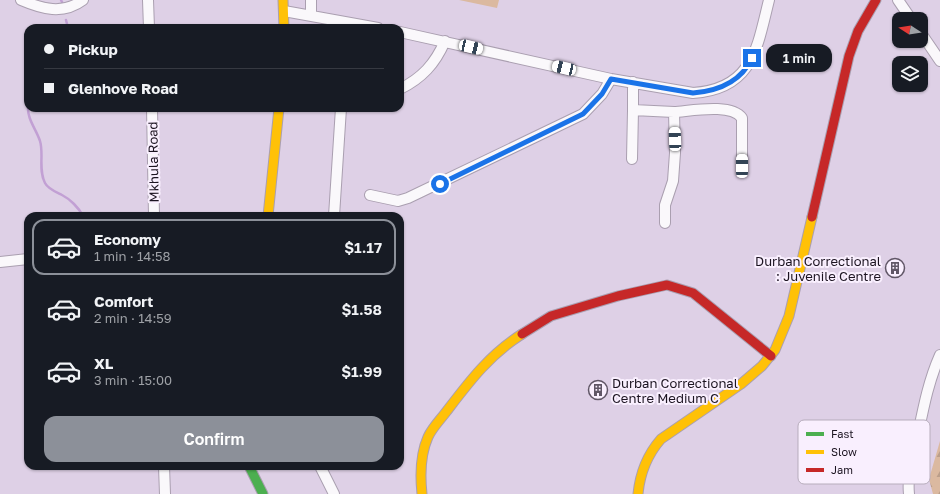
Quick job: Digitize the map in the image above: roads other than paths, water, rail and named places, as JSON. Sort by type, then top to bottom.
[{"type":"street","points":[[21,0],[51,10],[72,6],[83,0]]},
{"type":"street","points":[[148,0],[149,24]]},
{"type":"street","points":[[284,0],[284,24]]},
{"type":"street","points":[[311,0],[311,15]]},
{"type":"street","points":[[404,33],[611,79],[693,93],[719,89],[732,82],[747,68],[756,47],[769,0]]},
{"type":"street","points":[[638,494],[639,478],[650,454],[661,439],[756,373],[771,356],[788,322],[848,56],[858,31],[876,0]]},
{"type":"street","points":[[898,0],[906,12]]},
{"type":"street","points":[[284,11],[311,15],[343,24]]},
{"type":"street","points":[[404,87],[418,79],[426,72],[439,54],[445,41]]},
{"type":"street","points":[[928,43],[940,61]]},
{"type":"street","points":[[370,195],[398,201],[440,184],[583,114],[602,94],[611,79]]},
{"type":"street","points":[[632,159],[633,82]]},
{"type":"street","points":[[633,110],[674,112],[727,109],[738,113],[742,118],[742,166]]},
{"type":"street","name":"Mkhula Road","points":[[152,112],[154,212]]},
{"type":"street","points":[[268,212],[279,112]]},
{"type":"street","points":[[334,212],[341,112]]},
{"type":"street","points":[[665,222],[665,205],[673,181],[675,153],[674,112]]},
{"type":"street","points":[[0,262],[24,259]]},
{"type":"street","points":[[422,494],[420,476],[422,456],[428,436],[478,370],[508,343],[551,316],[618,296],[668,285],[693,293],[771,356]]},
{"type":"street","points":[[921,420],[927,391],[940,354]]},
{"type":"street","points":[[164,470],[166,494]]},
{"type":"street","points":[[251,470],[262,494]]},
{"type":"street","points":[[322,470],[334,494]]},
{"type":"street","points":[[908,484],[909,494]]},
{"type":"waterway","points":[[66,20],[67,24]]},
{"type":"waterway","points":[[28,112],[30,120],[40,141],[41,167],[46,185],[50,189],[71,201],[80,212]]},
{"type":"place","name":"Durban Correctional : Juvenile Centre","points":[[895,268]]},
{"type":"place","name":"Durban Correctional Centre Medium C","points":[[598,390]]}]
